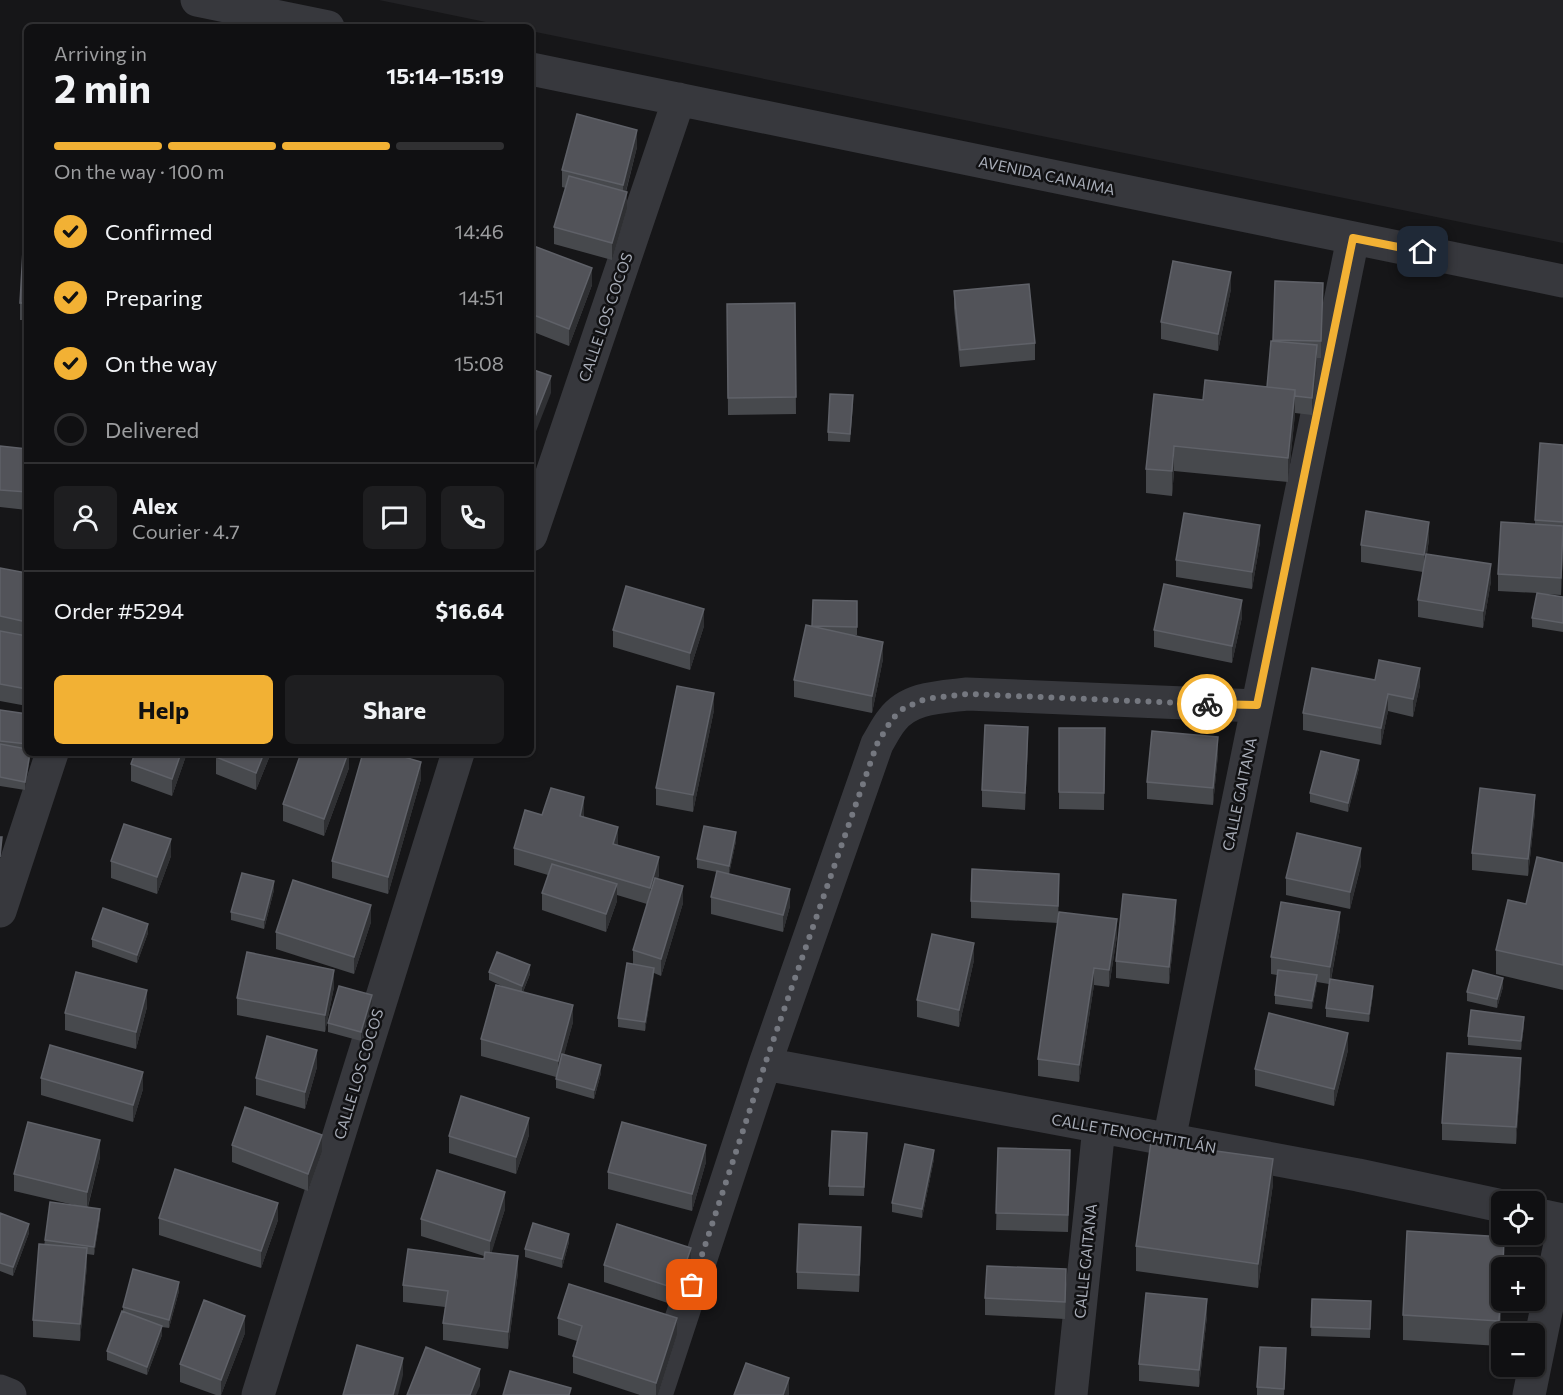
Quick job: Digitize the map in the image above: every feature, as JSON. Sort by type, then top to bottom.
[{"type":"street","points":[[197,0],[313,24]]},
{"type":"street","name":"AVENIDA CANAIMA","points":[[534,70],[1563,280]]},
{"type":"street","name":"CALLE LOS COCOS","points":[[534,526],[679,99]]},
{"type":"street","name":"CALLE GAITANA","points":[[1169,1140],[1353,238]]},
{"type":"street","points":[[656,1395],[765,1064],[877,744],[892,719],[904,708],[925,699],[967,694],[1257,705]]},
{"type":"street","points":[[0,911],[51,756]]},
{"type":"street","name":"CALLE LOS COCOS","points":[[258,1395],[457,756]]},
{"type":"street","name":"CALLE TENOCHTITLÁN","points":[[765,1064],[1358,1175],[1491,1204]]},
{"type":"street","name":"CALLE GAITANA","points":[[1071,1395],[1099,1127]]},
{"type":"street","points":[[1545,1216],[1563,1220]]},
{"type":"street","points":[[1529,1395],[1563,1229]]},
{"type":"street","points":[[0,1391],[10,1395]]},
{"type":"shaded area","points":[[379,0],[1563,0],[1563,243],[534,32],[534,24],[495,24]]},
{"type":"building","points":[[577,114],[637,130],[623,185],[562,170]]},
{"type":"building","points":[[569,176],[627,192],[612,243],[554,227]]},
{"type":"building","points":[[534,246],[592,268],[569,329],[534,315]]},
{"type":"building","points":[[23,250],[24,250],[24,303],[20,303]]},
{"type":"building","points":[[1173,261],[1231,272],[1218,334],[1161,322]]},
{"type":"building","points":[[1275,281],[1323,283],[1321,341],[1273,340]]},
{"type":"building","points":[[1029,284],[1035,343],[960,350],[954,291]]},
{"type":"building","points":[[795,303],[796,397],[728,398],[727,304]]},
{"type":"building","points":[[1271,341],[1317,345],[1312,398],[1295,396],[1295,390],[1267,387]]},
{"type":"building","points":[[534,370],[551,376],[534,419]]},
{"type":"building","points":[[1205,380],[1295,390],[1288,458],[1174,446],[1172,471],[1146,469],[1154,394],[1203,400]]},
{"type":"building","points":[[830,394],[853,395],[850,434],[828,432]]},
{"type":"building","points":[[1540,443],[1563,445],[1563,522],[1535,520]]},
{"type":"building","points":[[0,446],[24,449],[24,492],[0,490]]},
{"type":"building","points":[[1366,511],[1429,522],[1424,555],[1361,545]]},
{"type":"building","points":[[1184,513],[1260,525],[1252,572],[1176,560]]},
{"type":"building","points":[[1501,522],[1563,526],[1561,578],[1498,574]]},
{"type":"building","points":[[1426,554],[1491,564],[1483,611],[1418,600]]},
{"type":"building","points":[[0,568],[24,572],[24,621],[0,616]]},
{"type":"building","points":[[1164,584],[1242,600],[1232,646],[1154,630]]},
{"type":"building","points":[[626,586],[704,609],[690,653],[613,630]]},
{"type":"building","points":[[1537,593],[1563,597],[1563,623],[1532,618]]},
{"type":"building","points":[[813,600],[857,601],[857,627],[812,626]]},
{"type":"building","points":[[806,625],[883,642],[872,696],[794,680]]},
{"type":"building","points":[[0,631],[24,635],[24,688],[0,684]]},
{"type":"building","points":[[1379,660],[1420,668],[1413,699],[1388,694],[1381,728],[1303,713],[1312,668],[1375,680]]},
{"type":"building","points":[[677,686],[714,693],[693,795],[656,788]]},
{"type":"building","points":[[0,710],[24,714],[24,744],[0,741]]},
{"type":"building","points":[[985,725],[1028,727],[1025,793],[982,790]]},
{"type":"building","points":[[1059,728],[1105,728],[1104,793],[1059,792]]},
{"type":"building","points":[[1152,731],[1218,737],[1213,788],[1147,782]]},
{"type":"building","points":[[0,744],[24,748],[24,756],[29,756],[25,782],[0,777]]},
{"type":"building","points":[[1321,751],[1359,760],[1348,803],[1310,793]]},
{"type":"building","points":[[134,756],[180,756],[172,779],[131,764]]},
{"type":"building","points":[[216,756],[263,756],[256,773]]},
{"type":"building","points":[[300,756],[347,756],[324,819],[283,804]]},
{"type":"building","points":[[362,756],[401,756],[421,762],[388,877],[332,861]]},
{"type":"building","points":[[551,788],[584,797],[580,816],[618,827],[613,844],[659,857],[650,888],[514,848],[525,810],[542,815]]},
{"type":"building","points":[[1480,788],[1535,795],[1528,859],[1472,853]]},
{"type":"building","points":[[124,824],[171,839],[157,877],[111,861]]},
{"type":"building","points":[[704,826],[736,832],[729,866],[697,859]]},
{"type":"building","points":[[1297,833],[1361,848],[1350,892],[1286,878]]},
{"type":"building","points":[[1537,857],[1563,863],[1563,965],[1496,950],[1508,900],[1526,904]]},
{"type":"building","points":[[552,864],[617,884],[606,914],[542,893]]},
{"type":"building","points":[[972,869],[1059,874],[1058,906],[971,901]]},
{"type":"building","points":[[717,871],[790,889],[783,915],[711,897]]},
{"type":"building","points":[[242,873],[274,881],[264,920],[231,912]]},
{"type":"building","points":[[655,878],[683,886],[661,959],[633,950]]},
{"type":"building","points":[[293,880],[371,905],[354,957],[276,932]]},
{"type":"building","points":[[1123,894],[1176,900],[1169,967],[1116,961]]},
{"type":"building","points":[[1281,902],[1340,912],[1330,967],[1271,957]]},
{"type":"building","points":[[103,908],[148,924],[137,955],[92,939]]},
{"type":"building","points":[[1059,912],[1117,919],[1109,970],[1094,968],[1079,1065],[1038,1059]]},
{"type":"building","points":[[932,934],[974,943],[959,1010],[917,1000]]},
{"type":"building","points":[[247,952],[334,970],[325,1015],[237,998]]},
{"type":"building","points":[[497,952],[530,965],[522,986],[489,972]]},
{"type":"building","points":[[627,963],[654,968],[645,1022],[618,1018]]},
{"type":"building","points":[[1278,970],[1317,975],[1312,1001],[1275,995]]},
{"type":"building","points":[[1473,970],[1503,978],[1497,999],[1467,992]]},
{"type":"building","points":[[76,972],[147,990],[136,1032],[65,1013]]},
{"type":"building","points":[[1330,979],[1373,986],[1369,1014],[1326,1008]]},
{"type":"building","points":[[496,985],[573,1005],[558,1061],[481,1039]]},
{"type":"building","points":[[339,986],[372,995],[361,1032],[328,1023]]},
{"type":"building","points":[[1471,1010],[1524,1017],[1521,1041],[1468,1036]]},
{"type":"building","points":[[1269,1013],[1348,1033],[1334,1089],[1255,1069]]},
{"type":"building","points":[[267,1036],[317,1050],[305,1092],[256,1078]]},
{"type":"building","points":[[50,1045],[143,1072],[133,1105],[41,1078]]},
{"type":"building","points":[[1447,1053],[1521,1058],[1516,1127],[1442,1123]]},
{"type":"building","points":[[562,1054],[601,1065],[594,1090],[556,1079]]},
{"type":"building","points":[[461,1096],[529,1118],[516,1157],[449,1136]]},
{"type":"building","points":[[245,1107],[322,1135],[308,1174],[232,1145]]},
{"type":"building","points":[[28,1122],[100,1140],[87,1192],[14,1174]]},
{"type":"building","points":[[622,1122],[706,1145],[692,1194],[608,1172]]},
{"type":"building","points":[[832,1131],[867,1133],[864,1187],[829,1186]]},
{"type":"building","points":[[1151,1142],[1273,1159],[1258,1264],[1136,1246]]},
{"type":"building","points":[[905,1144],[934,1150],[922,1209],[892,1203]]},
{"type":"building","points":[[998,1148],[1070,1150],[1068,1215],[996,1213]]},
{"type":"building","points":[[175,1169],[278,1203],[261,1251],[159,1218]]},
{"type":"building","points":[[437,1170],[505,1192],[490,1241],[421,1219]]},
{"type":"building","points":[[50,1202],[100,1209],[94,1247],[45,1240]]},
{"type":"building","points":[[0,1213],[29,1224],[13,1267],[0,1263]]},
{"type":"building","points":[[533,1223],[569,1234],[562,1259],[525,1249]]},
{"type":"building","points":[[617,1224],[691,1248],[677,1289],[604,1265]]},
{"type":"building","points":[[799,1224],[861,1227],[859,1275],[797,1272]]},
{"type":"building","points":[[1407,1231],[1491,1236],[1491,1245],[1504,1245],[1503,1257],[1491,1257],[1491,1311],[1500,1311],[1499,1321],[1403,1315]]},
{"type":"building","points":[[39,1244],[87,1248],[80,1324],[33,1320]]},
{"type":"building","points":[[408,1249],[484,1259],[485,1252],[518,1256],[508,1332],[443,1323],[448,1291],[403,1285]]},
{"type":"building","points":[[987,1266],[1066,1269],[1065,1302],[985,1298]]},
{"type":"building","points":[[133,1269],[179,1282],[169,1320],[123,1307]]},
{"type":"building","points":[[569,1284],[677,1318],[656,1383],[573,1356],[582,1326],[558,1318]]},
{"type":"building","points":[[1146,1293],[1207,1299],[1199,1370],[1139,1364]]},
{"type":"building","points":[[1312,1299],[1371,1301],[1370,1329],[1311,1327]]},
{"type":"building","points":[[204,1300],[245,1316],[221,1380],[180,1364]]},
{"type":"building","points":[[122,1311],[162,1326],[147,1367],[107,1351]]},
{"type":"building","points":[[357,1345],[403,1358],[393,1395],[343,1395]]},
{"type":"building","points":[[426,1347],[480,1369],[470,1395],[407,1395]]},
{"type":"building","points":[[1260,1347],[1286,1348],[1284,1389],[1257,1387]]},
{"type":"building","points":[[746,1363],[789,1378],[783,1395],[734,1395]]},
{"type":"building","points":[[510,1371],[571,1388],[569,1395],[503,1395]]},
{"type":"way so far","points":[[692,1285],[765,1064],[877,744],[892,719],[904,708],[925,699],[967,694],[1207,704]]},
{"type":"route","points":[[1207,704],[1257,705],[1353,238],[1423,252]]}]
